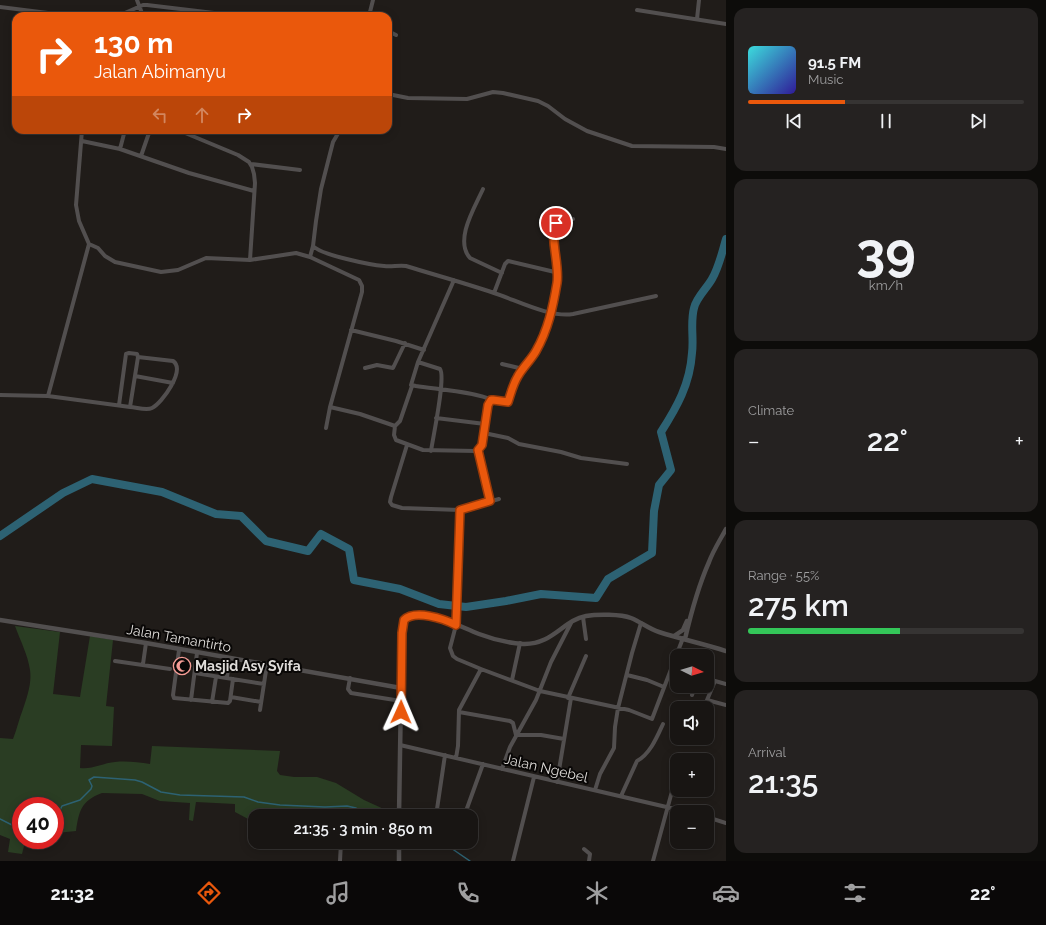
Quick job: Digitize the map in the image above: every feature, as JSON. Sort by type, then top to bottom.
[{"type":"street","points":[[138,0],[141,12]]},
{"type":"street","points":[[370,12],[373,0]]},
{"type":"street","points":[[697,19],[699,0]]},
{"type":"street","points":[[127,12],[147,5],[206,12]]},
{"type":"street","points":[[0,7],[40,12]]},
{"type":"street","points":[[637,10],[726,24]]},
{"type":"street","points":[[392,32],[396,34]]},
{"type":"street","points":[[392,95],[408,98],[466,99],[493,92],[503,93],[538,101],[548,106],[564,119],[587,131],[632,146],[714,147],[726,149]]},
{"type":"street","points":[[82,134],[76,205],[79,221],[90,244],[98,248],[105,256],[115,262],[157,272],[178,270],[206,258],[250,260],[291,252],[310,257],[361,282],[362,292],[330,407],[326,428]]},
{"type":"street","points":[[120,149],[124,134]]},
{"type":"street","points":[[141,156],[149,134]]},
{"type":"street","points":[[188,134],[231,151],[246,159],[251,164],[254,174],[254,191],[250,260]]},
{"type":"street","points":[[310,257],[313,246],[321,189],[333,142],[338,134]]},
{"type":"street","points":[[82,141],[120,149],[183,171],[254,191]]},
{"type":"street","points":[[251,164],[300,170]]},
{"type":"street","points":[[483,189],[466,229],[464,246],[467,255],[470,258],[502,273]]},
{"type":"street","points":[[412,386],[508,402],[516,380],[535,353],[548,326],[559,273],[554,229],[559,221],[573,219]]},
{"type":"street","points":[[48,396],[90,244]]},
{"type":"street","points":[[313,246],[325,252],[349,259],[385,266],[401,265],[454,280],[551,313],[568,315],[656,296]]},
{"type":"street","points":[[494,293],[506,262],[509,261],[559,273]]},
{"type":"street","points":[[454,280],[418,362],[412,381],[412,386],[400,421],[395,426],[394,435],[398,442],[419,449],[431,451],[478,450]]},
{"type":"street","points":[[351,330],[404,343],[424,350]]},
{"type":"street","points":[[365,368],[377,365],[393,368],[404,343]]},
{"type":"street","points":[[0,395],[48,396],[146,409],[153,407],[173,383],[177,368],[175,362],[138,357],[136,354],[126,354],[119,405]]},
{"type":"street","points":[[130,406],[138,357]]},
{"type":"street","points":[[418,362],[441,370],[441,390],[431,451]]},
{"type":"street","points":[[502,364],[523,369]]},
{"type":"street","points":[[135,376],[173,383]]},
{"type":"street","points":[[478,450],[482,445],[488,405],[491,400]]},
{"type":"street","points":[[330,407],[360,414],[395,426]]},
{"type":"street","points":[[436,418],[485,424]]},
{"type":"street","points":[[484,433],[508,438],[519,444],[561,452],[581,458],[627,464]]},
{"type":"street","points":[[407,445],[391,497],[390,502],[392,505],[402,508],[460,510],[499,499]]},
{"type":"street","points":[[478,450],[490,501]]},
{"type":"street","points":[[460,510],[456,625],[450,648],[453,656],[481,669],[540,690],[569,698],[629,710],[652,719],[684,638],[709,561],[726,529]]},
{"type":"street","points":[[399,809],[402,633],[404,620],[409,616],[422,615],[444,620],[487,637],[532,644],[544,640],[583,616],[624,616],[632,618],[656,631],[726,651]]},
{"type":"street","points":[[583,616],[586,639]]},
{"type":"street","points":[[674,636],[683,630],[690,616]]},
{"type":"street","name":"Jalan Tamantirto","points":[[0,620],[146,643],[401,688]]},
{"type":"street","points":[[502,769],[507,754],[516,735],[534,705],[551,662],[571,623]]},
{"type":"street","points":[[595,790],[600,774],[614,748],[618,708],[641,623]]},
{"type":"street","points":[[144,664],[146,643]]},
{"type":"street","points":[[512,680],[520,643]]},
{"type":"street","points":[[179,650],[173,697],[176,699],[228,703],[233,679]]},
{"type":"street","points":[[191,700],[197,653]]},
{"type":"street","points":[[558,782],[569,698],[586,656]]},
{"type":"street","points":[[227,678],[230,658]]},
{"type":"street","points":[[114,660],[170,669]]},
{"type":"street","points":[[260,710],[267,664]]},
{"type":"street","points":[[456,758],[460,707],[481,669]]},
{"type":"street","points":[[195,673],[264,684]]},
{"type":"street","points":[[627,675],[664,686]]},
{"type":"street","points":[[212,702],[216,677]]},
{"type":"street","points":[[350,678],[348,689],[351,692],[401,701]]},
{"type":"street","points":[[726,684],[715,681],[705,700],[726,705]]},
{"type":"street","points":[[230,697],[261,702]]},
{"type":"street","points":[[459,712],[510,721],[513,723],[516,735]]},
{"type":"street","points":[[621,796],[637,761],[641,759],[649,749],[658,736],[663,724]]},
{"type":"street","points":[[516,735],[541,735],[564,739]]},
{"type":"street","name":"Jalan Ngebel","points":[[400,745],[668,807]]},
{"type":"street","points":[[437,809],[445,755]]},
{"type":"street","points":[[467,809],[483,764]]},
{"type":"street","points":[[512,861],[534,777]]},
{"type":"street","points":[[653,861],[671,797]]},
{"type":"street","points":[[714,819],[726,822]]},
{"type":"street","points":[[340,861],[341,849]]},
{"type":"street","points":[[399,849],[399,861]]},
{"type":"street","points":[[584,849],[590,854],[589,861]]},
{"type":"green space","points":[[15,626],[60,632],[53,694],[80,697],[90,636],[113,640],[106,706],[114,707],[112,746],[81,745],[80,768],[88,768],[119,762],[150,764],[152,746],[280,751],[277,771],[280,775],[294,777],[317,777],[336,783],[364,800],[384,809],[248,809],[248,819],[235,812],[235,804],[196,802],[193,821],[189,820],[190,803],[160,801],[142,794],[102,793],[85,803],[78,818],[76,831],[64,832],[64,797],[12,797],[12,849],[23,849],[22,854],[8,852],[10,839],[0,835],[0,738],[13,739],[28,695],[30,670],[24,648]]},
{"type":"waterway","points":[[0,536],[63,493],[92,479],[162,492],[216,514],[241,516],[266,541],[308,551],[321,534],[349,549],[354,580],[400,589],[439,604],[466,607],[541,594],[596,598],[608,579],[652,553],[654,511],[659,485],[671,470],[661,432],[686,385],[691,364],[692,319],[695,304],[714,274],[726,239]]},
{"type":"waterway","points":[[64,805],[80,800],[91,789],[92,786],[89,780],[94,777],[135,780],[161,792],[180,795],[244,797],[258,802],[280,805],[325,807],[347,806],[357,809]]},
{"type":"waterway","points":[[0,819],[12,825]]},
{"type":"waterway","points":[[452,849],[470,861]]},
{"type":"place","name":"Masjid Asy Syifa","points":[[182,666]]},
{"type":"route","points":[[401,712],[402,625],[405,618],[409,616],[422,615],[444,620],[456,625],[460,510],[490,501],[478,450],[482,445],[488,405],[491,400],[508,402],[518,375],[535,353],[548,326],[559,273],[554,234],[556,223]]}]
